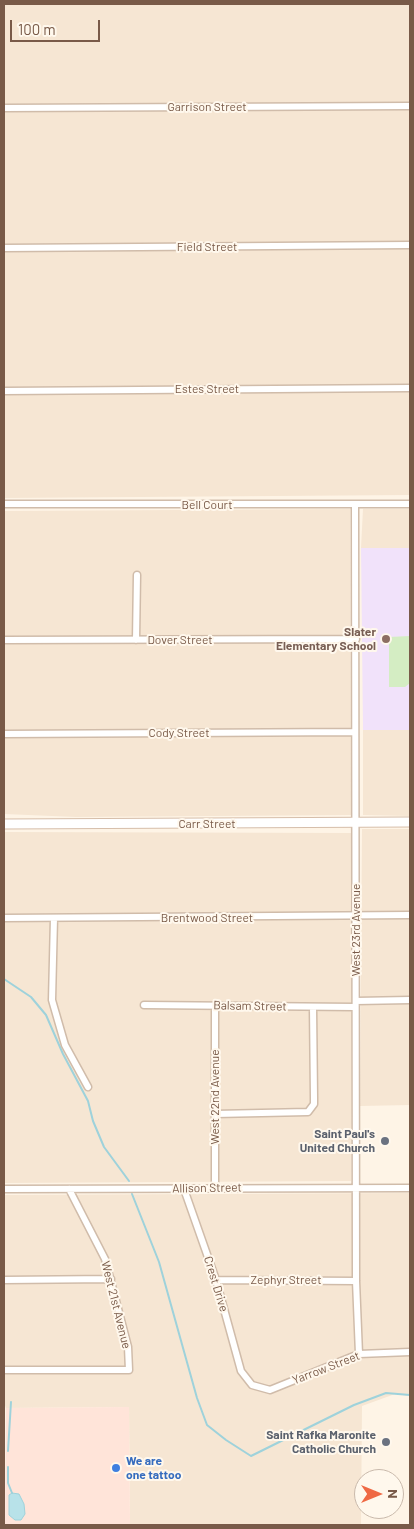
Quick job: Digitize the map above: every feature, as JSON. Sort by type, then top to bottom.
[{"type":"street","name":"Garrison Street","points":[[4,108],[410,106]]},
{"type":"street","name":"Field Street","points":[[4,248],[410,246]]},
{"type":"street","name":"Estes Street","points":[[4,391],[410,388]]},
{"type":"street","name":"Bell Court","points":[[4,504],[410,504]]},
{"type":"street","name":"West 23rd Avenue","points":[[355,505],[356,1281],[359,1354]]},
{"type":"street","points":[[136,640],[137,575]]},
{"type":"street","name":"Dover Street","points":[[4,640],[356,639]]},
{"type":"street","name":"Cody Street","points":[[4,734],[355,732]]},
{"type":"street","name":"Carr Street","points":[[4,824],[410,822]]},
{"type":"street","name":"Brentwood Street","points":[[4,918],[410,916]]},
{"type":"street","points":[[54,918],[52,1000],[66,1046],[88,1087]]},
{"type":"street","name":"Balsam Street","points":[[144,1005],[313,1007],[410,1000]]},
{"type":"street","name":"West 22nd Avenue","points":[[215,1006],[215,1188]]},
{"type":"street","points":[[215,1114],[302,1114],[308,1112],[314,1104],[313,1007]]},
{"type":"street","name":"Allison Street","points":[[4,1189],[410,1188]]},
{"type":"street","name":"West 21st Avenue","points":[[4,1370],[129,1370],[128,1347],[105,1259],[69,1189]]},
{"type":"street","name":"Crest Drive","points":[[184,1189],[216,1280],[241,1371],[246,1379]]},
{"type":"street","points":[[4,1280],[111,1279]]},
{"type":"street","name":"Zephyr Street","points":[[216,1280],[356,1281]]},
{"type":"street","name":"Yarrow Street","points":[[246,1379],[257,1387],[270,1390],[359,1354],[410,1352]]},
{"type":"shaded area","points":[[4,4],[410,4],[410,495],[4,498]]},
{"type":"shaded area","points":[[350,509],[351,815],[76,817],[4,814],[4,511]]},
{"type":"shaded area","points":[[363,509],[410,509],[410,548],[361,548]]},
{"type":"shaded area","name":"Slater Elementary School","points":[[361,548],[410,548],[410,730],[363,730]]},
{"type":"shaded area","points":[[363,730],[410,730],[410,816],[363,815]]},
{"type":"shaded area","points":[[362,829],[410,829],[410,1105],[360,1106]]},
{"type":"shaded area","points":[[4,832],[351,833],[351,1181],[4,1183]]},
{"type":"shaded area","points":[[410,1193],[410,1396],[395,1394],[362,1406],[361,1469],[354,1469],[354,1519],[361,1519],[361,1525],[130,1525],[129,1407],[6,1408],[4,1403],[4,1195]]},
{"type":"shaded area","points":[[129,1407],[130,1525],[5,1525],[6,1408]]},
{"type":"green space","points":[[410,636],[410,683],[405,687],[389,687],[389,637]]},
{"type":"water","points":[[12,1493],[19,1494],[24,1504],[25,1514],[21,1520],[15,1520],[9,1515],[9,1495]]},
{"type":"waterway","points":[[4,979],[31,997],[46,1015],[63,1054],[88,1101],[93,1121],[104,1147],[129,1181]]},
{"type":"waterway","points":[[132,1194],[159,1262],[197,1398],[207,1425],[226,1440],[251,1456],[354,1405],[386,1393],[410,1395]]},
{"type":"waterway","points":[[8,1451],[11,1402]]},
{"type":"waterway","points":[[8,1467],[8,1483],[12,1493]]},
{"type":"place","name":"Slater Elementary School","points":[[386,639]]},
{"type":"place","name":"Saint Paul's United Church","points":[[385,1141]]},
{"type":"place","name":"Saint Rafka Maronite Catholic Church","points":[[386,1442]]},
{"type":"place","name":"We are one tattoo","points":[[116,1468]]}]
